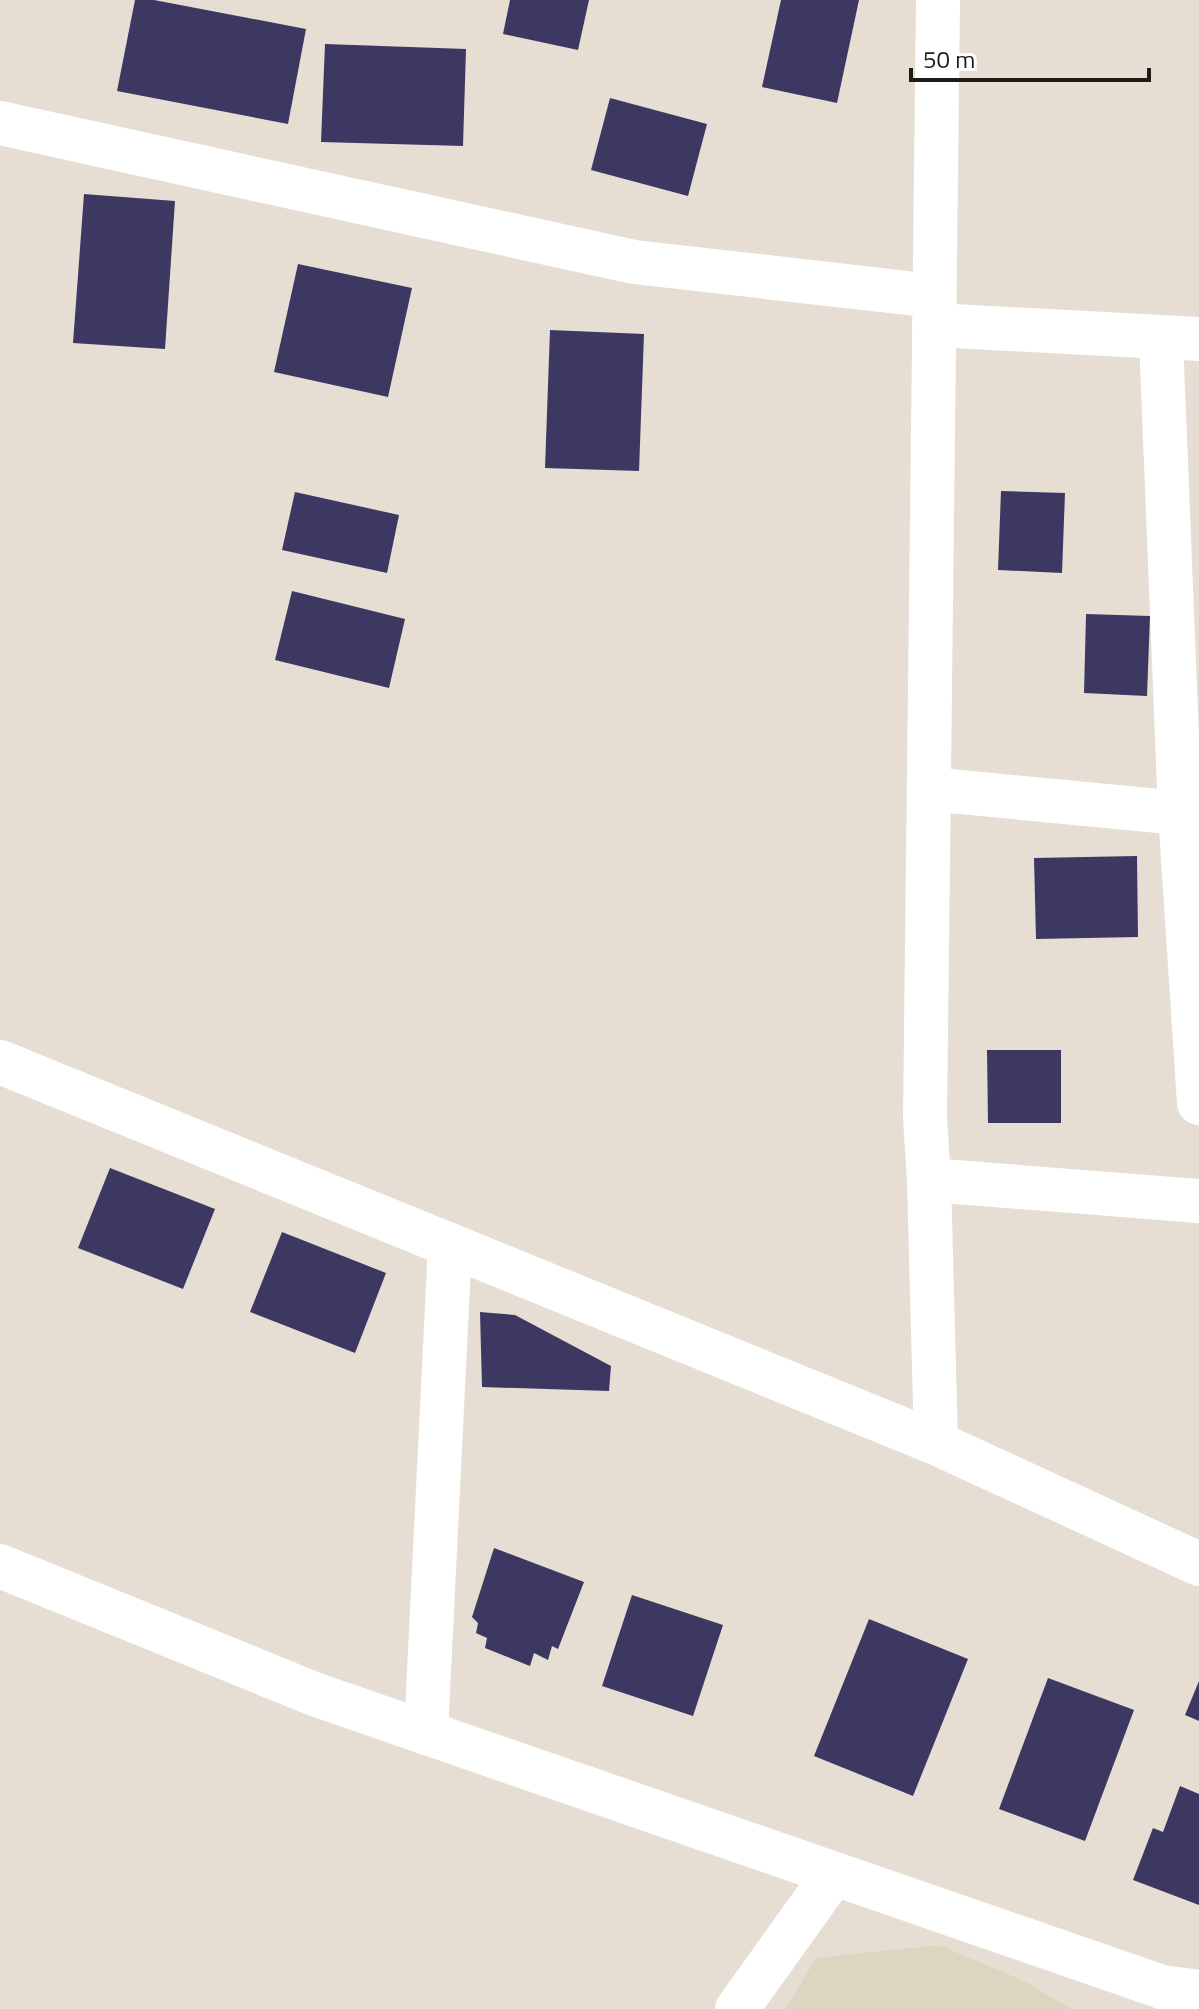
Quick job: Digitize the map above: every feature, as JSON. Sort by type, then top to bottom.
[{"type":"street","points":[[936,1443],[925,1118],[938,0]]},
{"type":"street","points":[[0,123],[634,262],[934,310],[1180,339],[1180,813],[1199,1103]]},
{"type":"street","points":[[929,789],[1180,813]]},
{"type":"street","points":[[0,1062],[936,1443],[1199,1564]]},
{"type":"street","points":[[929,1180],[1199,1201]]},
{"type":"street","points":[[426,1733],[450,1245]]},
{"type":"street","points":[[0,1566],[314,1694],[1187,1996]]},
{"type":"street","points":[[737,2009],[833,1875]]},
{"type":"shaded area","points":[[939,1945],[1024,1981],[1071,2009],[786,2009],[816,1958]]},
{"type":"building","points":[[135,0],[154,0],[306,29],[288,124],[117,91]]},
{"type":"building","points":[[510,0],[589,0],[578,50],[503,34]]},
{"type":"building","points":[[781,0],[859,0],[837,103],[762,87]]},
{"type":"building","points":[[325,44],[466,49],[463,146],[321,142]]},
{"type":"building","points":[[610,98],[707,124],[688,196],[591,170]]},
{"type":"building","points":[[84,194],[175,201],[165,349],[73,343]]},
{"type":"building","points":[[298,264],[412,288],[388,397],[274,372]]},
{"type":"building","points":[[550,330],[644,334],[639,471],[545,468]]},
{"type":"building","points":[[1001,491],[1065,493],[1062,573],[998,570]]},
{"type":"building","points":[[295,492],[399,515],[387,573],[282,550]]},
{"type":"building","points":[[292,591],[405,619],[389,688],[275,660]]},
{"type":"building","points":[[1086,614],[1150,616],[1147,696],[1084,693]]},
{"type":"building","points":[[1137,856],[1138,937],[1036,939],[1034,858]]},
{"type":"building","points":[[987,1050],[1061,1050],[1061,1123],[988,1123]]},
{"type":"building","points":[[110,1168],[215,1209],[183,1289],[78,1248]]},
{"type":"building","points":[[282,1232],[386,1273],[355,1353],[250,1312]]},
{"type":"building","points":[[480,1312],[515,1315],[611,1366],[609,1391],[482,1387]]},
{"type":"building","points":[[494,1548],[584,1582],[558,1649],[552,1646],[548,1660],[534,1653],[530,1666],[485,1648],[487,1638],[476,1633],[478,1623],[472,1617]]},
{"type":"building","points":[[632,1595],[723,1625],[693,1716],[602,1686]]},
{"type":"building","points":[[869,1619],[968,1659],[913,1796],[814,1756]]},
{"type":"building","points":[[1048,1678],[1134,1710],[1085,1841],[999,1809]]},
{"type":"building","points":[[1199,1681],[1199,1721],[1185,1715]]},
{"type":"building","points":[[1180,1786],[1199,1794],[1199,1905],[1133,1880],[1153,1828],[1163,1832]]}]
